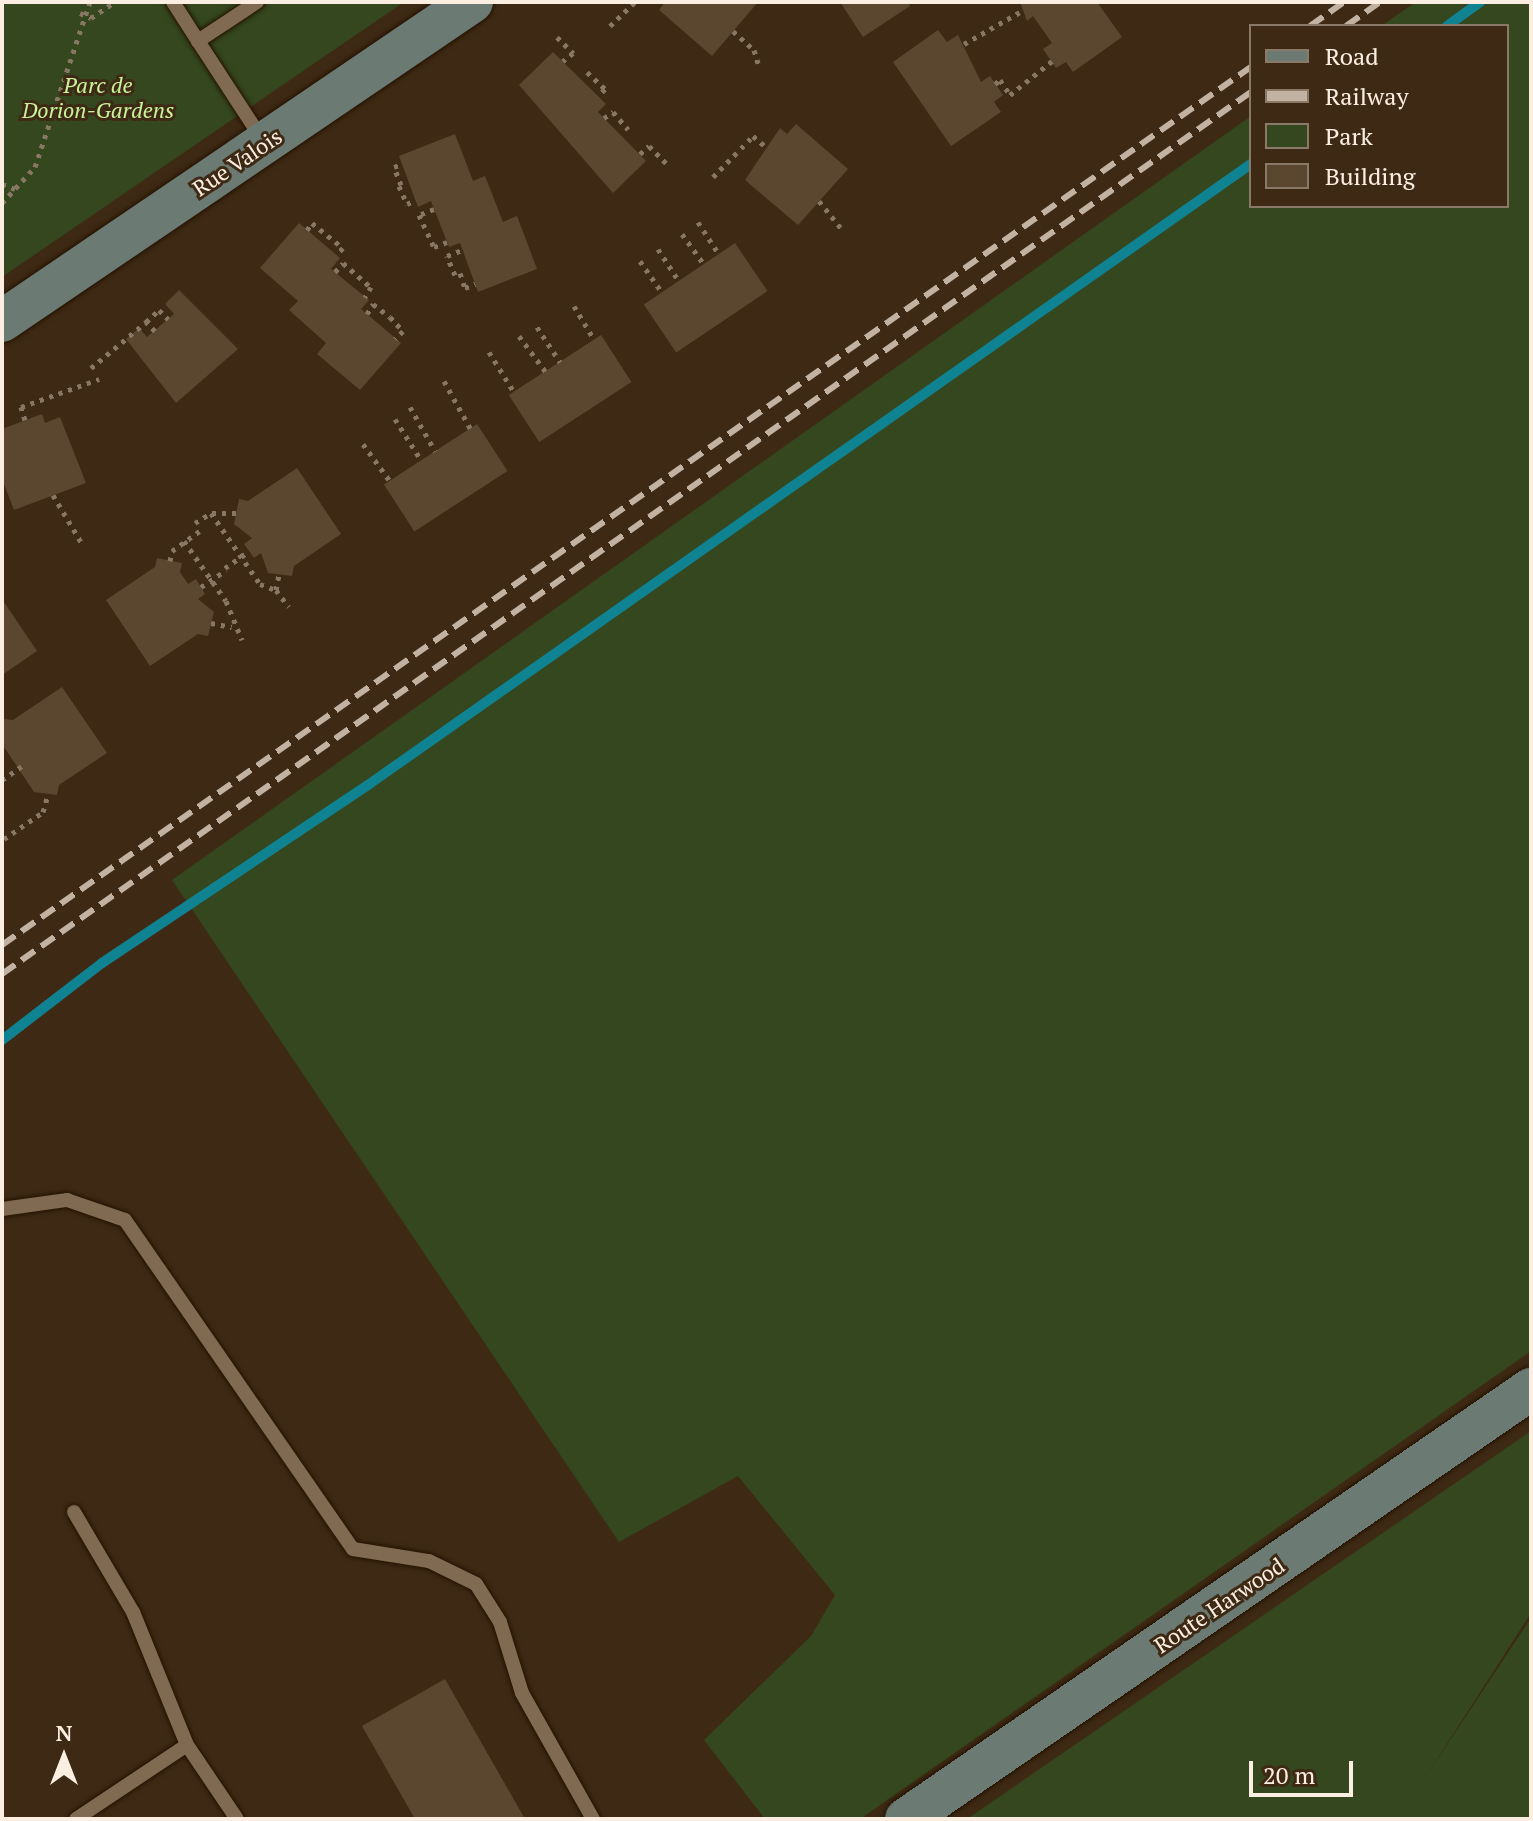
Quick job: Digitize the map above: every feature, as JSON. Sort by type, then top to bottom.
[{"type":"main road","name":"Rue Valois","points":[[2,321],[471,2]]},
{"type":"main road","name":"Route Harwood","points":[[906,1819],[1531,1389]]},
{"type":"lane","points":[[173,2],[265,143]]},
{"type":"lane","points":[[198,41],[257,2]]},
{"type":"lane","points":[[2,1209],[67,1200],[125,1220],[353,1549],[429,1561],[476,1584],[500,1622],[522,1693],[593,1819]]},
{"type":"lane","points":[[74,1512],[133,1612],[187,1745],[237,1819]]},
{"type":"lane","points":[[76,1819],[187,1745]]},
{"type":"path","points":[[2,203],[35,167],[83,14],[90,2]]},
{"type":"path","points":[[83,14],[115,2]]},
{"type":"path","points":[[610,26],[635,2]]},
{"type":"path","points":[[964,44],[1020,12]]},
{"type":"path","points":[[733,31],[754,50],[759,66]]},
{"type":"path","points":[[557,37],[573,53],[563,61]]},
{"type":"path","points":[[995,84],[1000,80],[1010,95],[1052,61]]},
{"type":"path","points":[[587,72],[605,89],[598,96]]},
{"type":"path","points":[[604,118],[613,112],[628,129]]},
{"type":"path","points":[[713,177],[753,136],[765,146]]},
{"type":"path","points":[[640,154],[649,146],[667,164]]},
{"type":"path","points":[[402,164],[394,167],[407,204],[416,200]]},
{"type":"path","points":[[2,184],[15,189]]},
{"type":"path","points":[[819,201],[842,229]]},
{"type":"path","points":[[434,209],[419,215],[434,247],[447,242]]},
{"type":"path","points":[[698,222],[719,254]]},
{"type":"path","points":[[307,230],[312,223],[343,248],[336,254]]},
{"type":"path","points":[[682,234],[704,264]]},
{"type":"path","points":[[658,249],[679,281]]},
{"type":"path","points":[[462,250],[447,256],[465,288],[475,284]]},
{"type":"path","points":[[640,261],[662,292]]},
{"type":"path","points":[[335,272],[343,263],[371,287],[365,297]]},
{"type":"path","points":[[367,314],[373,304],[390,317],[403,331],[395,339]]},
{"type":"path","points":[[574,306],[594,339]]},
{"type":"path","points":[[91,368],[159,310],[168,319]]},
{"type":"path","points":[[146,322],[155,331]]},
{"type":"path","points":[[537,327],[560,362]]},
{"type":"path","points":[[519,336],[545,371]]},
{"type":"path","points":[[489,352],[514,392]]},
{"type":"path","points":[[25,420],[21,407],[99,379]]},
{"type":"path","points":[[444,381],[470,428]]},
{"type":"path","points":[[410,407],[435,451]]},
{"type":"path","points":[[395,419],[421,460]]},
{"type":"path","points":[[363,444],[390,481]]},
{"type":"path","points":[[53,495],[81,542]]},
{"type":"path","points":[[211,513],[260,584],[276,590],[289,607]]},
{"type":"path","points":[[195,523],[211,513],[236,513]]},
{"type":"path","points":[[170,561],[184,541],[200,531]]},
{"type":"path","points":[[184,541],[211,580],[232,627],[242,640]]},
{"type":"path","points":[[201,587],[249,551]]},
{"type":"path","points":[[276,590],[279,574]]},
{"type":"path","points":[[211,623],[232,627]]},
{"type":"path","points":[[2,780],[22,766]]},
{"type":"path","points":[[4,839],[43,812],[48,794]]},
{"type":"green space","name":"Parc de Dorion-Gardens","points":[[2,2],[404,2],[2,277]]},
{"type":"green space","points":[[1416,2],[1531,2],[1531,1351],[860,1819],[765,1819],[704,1740],[811,1636],[835,1595],[738,1476],[619,1542],[172,880],[1249,117],[1249,208],[1509,208],[1509,24],[1384,24]]},
{"type":"green space","points":[[1531,1431],[1531,1613],[1425,1778],[1531,1618],[1531,1819],[967,1819]]},
{"type":"building","points":[[665,2],[758,2],[712,56],[659,10]]},
{"type":"building","points":[[840,2],[908,2],[910,6],[863,37]]},
{"type":"building","points":[[1020,2],[1097,2],[1122,37],[1073,72],[1066,62],[1056,68],[1043,49],[1052,43],[1033,16],[1027,21]]},
{"type":"building","points":[[938,30],[947,42],[958,35],[981,82],[990,76],[1003,95],[994,102],[1001,112],[951,146],[893,62]]},
{"type":"building","points":[[553,52],[606,104],[598,112],[646,161],[613,193],[519,85]]},
{"type":"building","points":[[796,124],[848,169],[798,225],[745,180],[780,128],[787,134]]},
{"type":"building","points":[[455,134],[473,181],[485,176],[503,222],[517,216],[537,269],[478,292],[460,243],[449,247],[431,201],[418,207],[399,156]]},
{"type":"building","points":[[299,223],[340,258],[331,269],[369,300],[361,309],[401,343],[360,390],[317,354],[326,343],[289,310],[298,301],[260,268]]},
{"type":"building","points":[[735,243],[767,291],[676,353],[644,305]]},
{"type":"building","points":[[179,290],[238,349],[176,403],[126,339],[139,328],[147,337],[174,314],[165,304]]},
{"type":"building","points":[[601,335],[631,382],[539,442],[509,395]]},
{"type":"building","points":[[42,414],[45,423],[60,417],[86,483],[14,510],[2,479],[2,429]]},
{"type":"building","points":[[477,424],[507,471],[414,531],[384,484]]},
{"type":"building","points":[[297,468],[341,534],[294,566],[292,576],[268,573],[261,553],[254,558],[244,544],[252,538],[234,524],[239,499],[248,501]]},
{"type":"building","points":[[157,558],[182,563],[180,572],[188,584],[196,579],[205,594],[198,599],[214,612],[208,636],[198,634],[150,666],[106,600],[155,567]]},
{"type":"building","points":[[2,599],[37,651],[2,675]]},
{"type":"building","points":[[62,687],[107,753],[59,785],[57,795],[34,792],[2,744],[4,719],[13,720]]},
{"type":"building","points":[[445,1679],[525,1819],[415,1819],[362,1726]]},
{"type":"waterway","points":[[1450,24],[1480,2]]},
{"type":"waterway","points":[[2,1040],[102,963],[368,785],[1249,165]]},
{"type":"railway","points":[[1313,24],[1344,2]]},
{"type":"railway","points":[[1349,24],[1380,2]]},
{"type":"railway","points":[[2,945],[1249,68]]},
{"type":"railway","points":[[2,974],[1249,93]]}]
